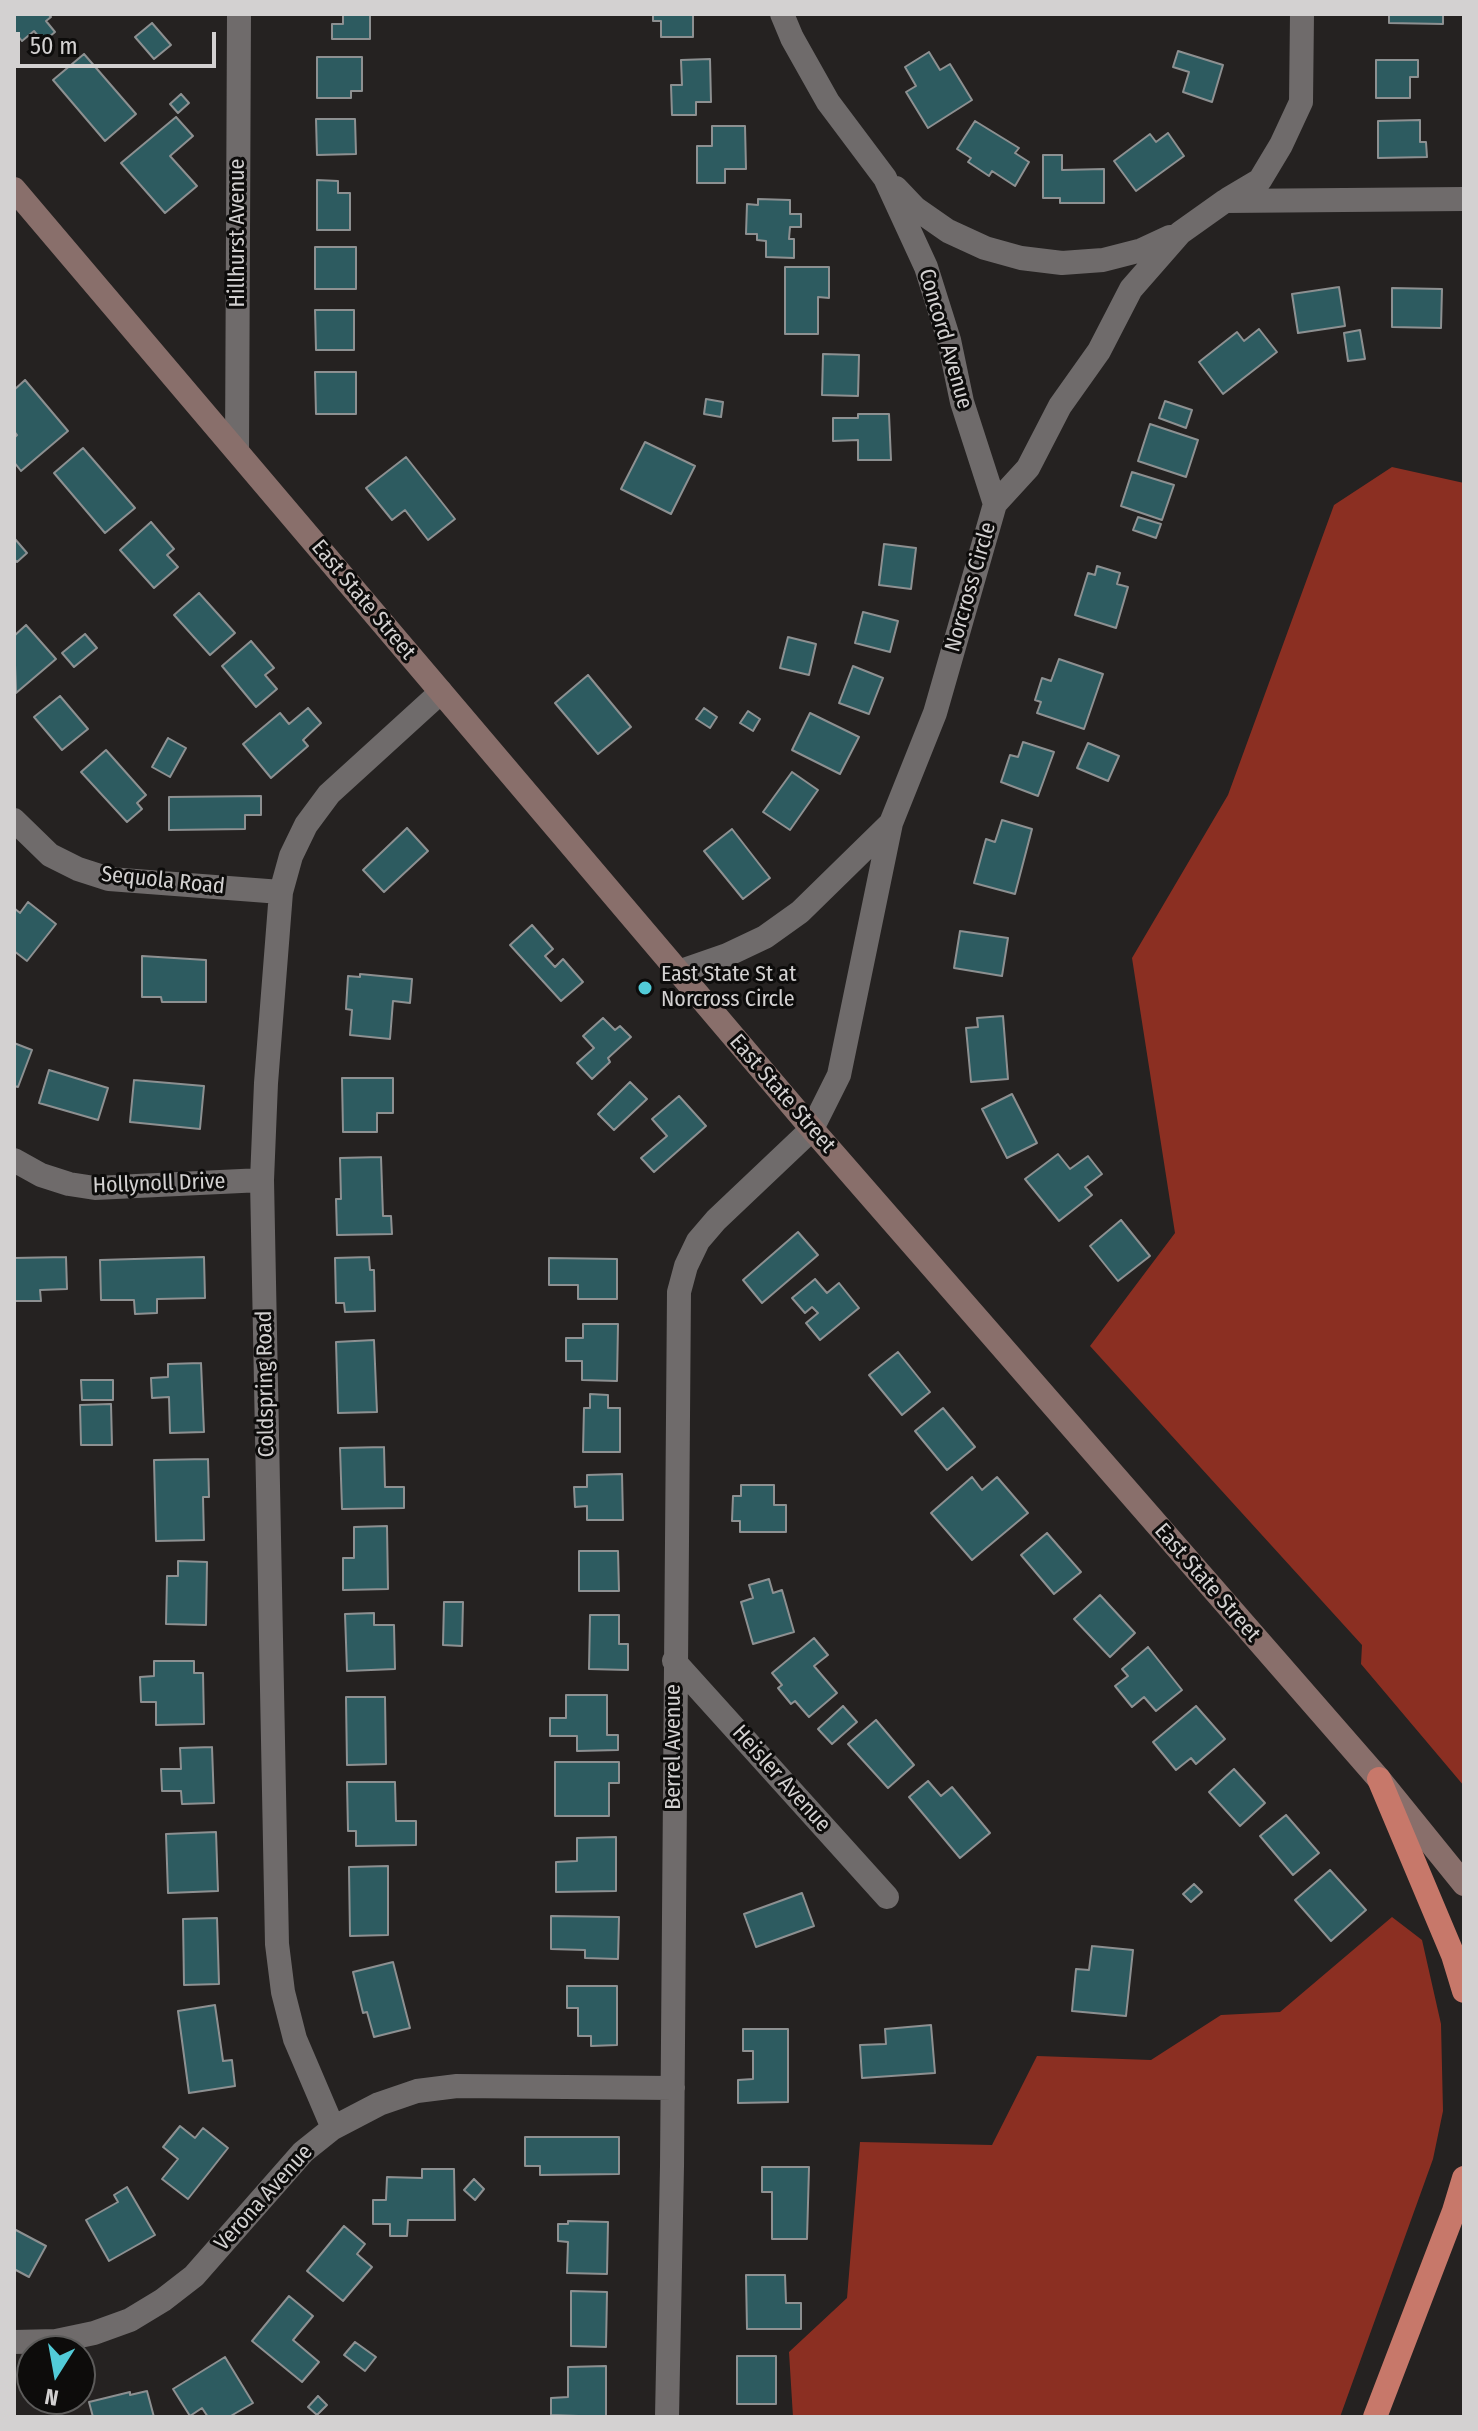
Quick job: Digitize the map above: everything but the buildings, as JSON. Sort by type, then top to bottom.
[{"type":"highway","points":[[1379,1779],[1453,1955],[1464,1991]]},
{"type":"highway","points":[[1375,2417],[1464,2178]]},
{"type":"street","name":"Hillhurst Avenue","points":[[237,451],[239,14]]},
{"type":"street","name":"Concord Avenue","points":[[782,14],[828,102],[885,178],[915,208],[948,231],[985,248],[1021,258],[1062,263],[1103,260],[1142,250],[1180,233]]},
{"type":"street","name":"Norcross Circle","points":[[812,1129],[839,1075],[891,823],[935,713],[995,504],[1028,468],[1060,406],[1099,351],[1131,289],[1180,233],[1260,180],[1301,102],[1302,14]]},
{"type":"street","name":"Concord Avenue","points":[[885,178],[926,267],[949,340],[962,402],[995,504]]},
{"type":"street","name":"East State Street","points":[[14,189],[812,1129],[1379,1779],[1464,1884]]},
{"type":"street","points":[[1225,201],[1464,199]]},
{"type":"street","name":"Coldspring Road","points":[[333,2128],[295,2039],[283,1992],[277,1944],[262,1180],[266,1083],[281,892],[291,856],[301,835],[329,794],[441,692]]},
{"type":"street","name":"Sequola Road","points":[[14,820],[50,855],[78,869],[109,879],[281,892]]},
{"type":"street","points":[[678,972],[727,955],[765,937],[800,912],[891,823]]},
{"type":"street","name":"Berrel Avenue","points":[[667,2417],[673,2088],[679,1292],[686,1266],[698,1241],[812,1129]]},
{"type":"street","name":"Hollynoll Drive","points":[[14,1160],[41,1175],[95,1188],[262,1180]]},
{"type":"street","name":"Heisler Avenue","points":[[674,1661],[887,1897]]},
{"type":"street","name":"Verona Avenue","points":[[14,2342],[56,2341],[94,2333],[130,2320],[163,2300],[194,2276],[303,2152],[333,2128],[379,2104],[417,2091],[457,2086],[673,2088]]},
{"type":"shaded area","points":[[1392,467],[1464,483],[1464,1786],[1361,1664],[1362,1645],[1090,1346],[1175,1233],[1132,958],[1228,795],[1334,505]]},
{"type":"shaded area","points":[[1392,1917],[1422,1940],[1441,2024],[1443,2111],[1433,2159],[1340,2417],[793,2417],[789,2352],[847,2298],[860,2142],[992,2145],[1037,2056],[1151,2060],[1221,2015],[1280,2012]]},
{"type":"place","name":"East State St at Norcross Circle","points":[[645,988]]}]
